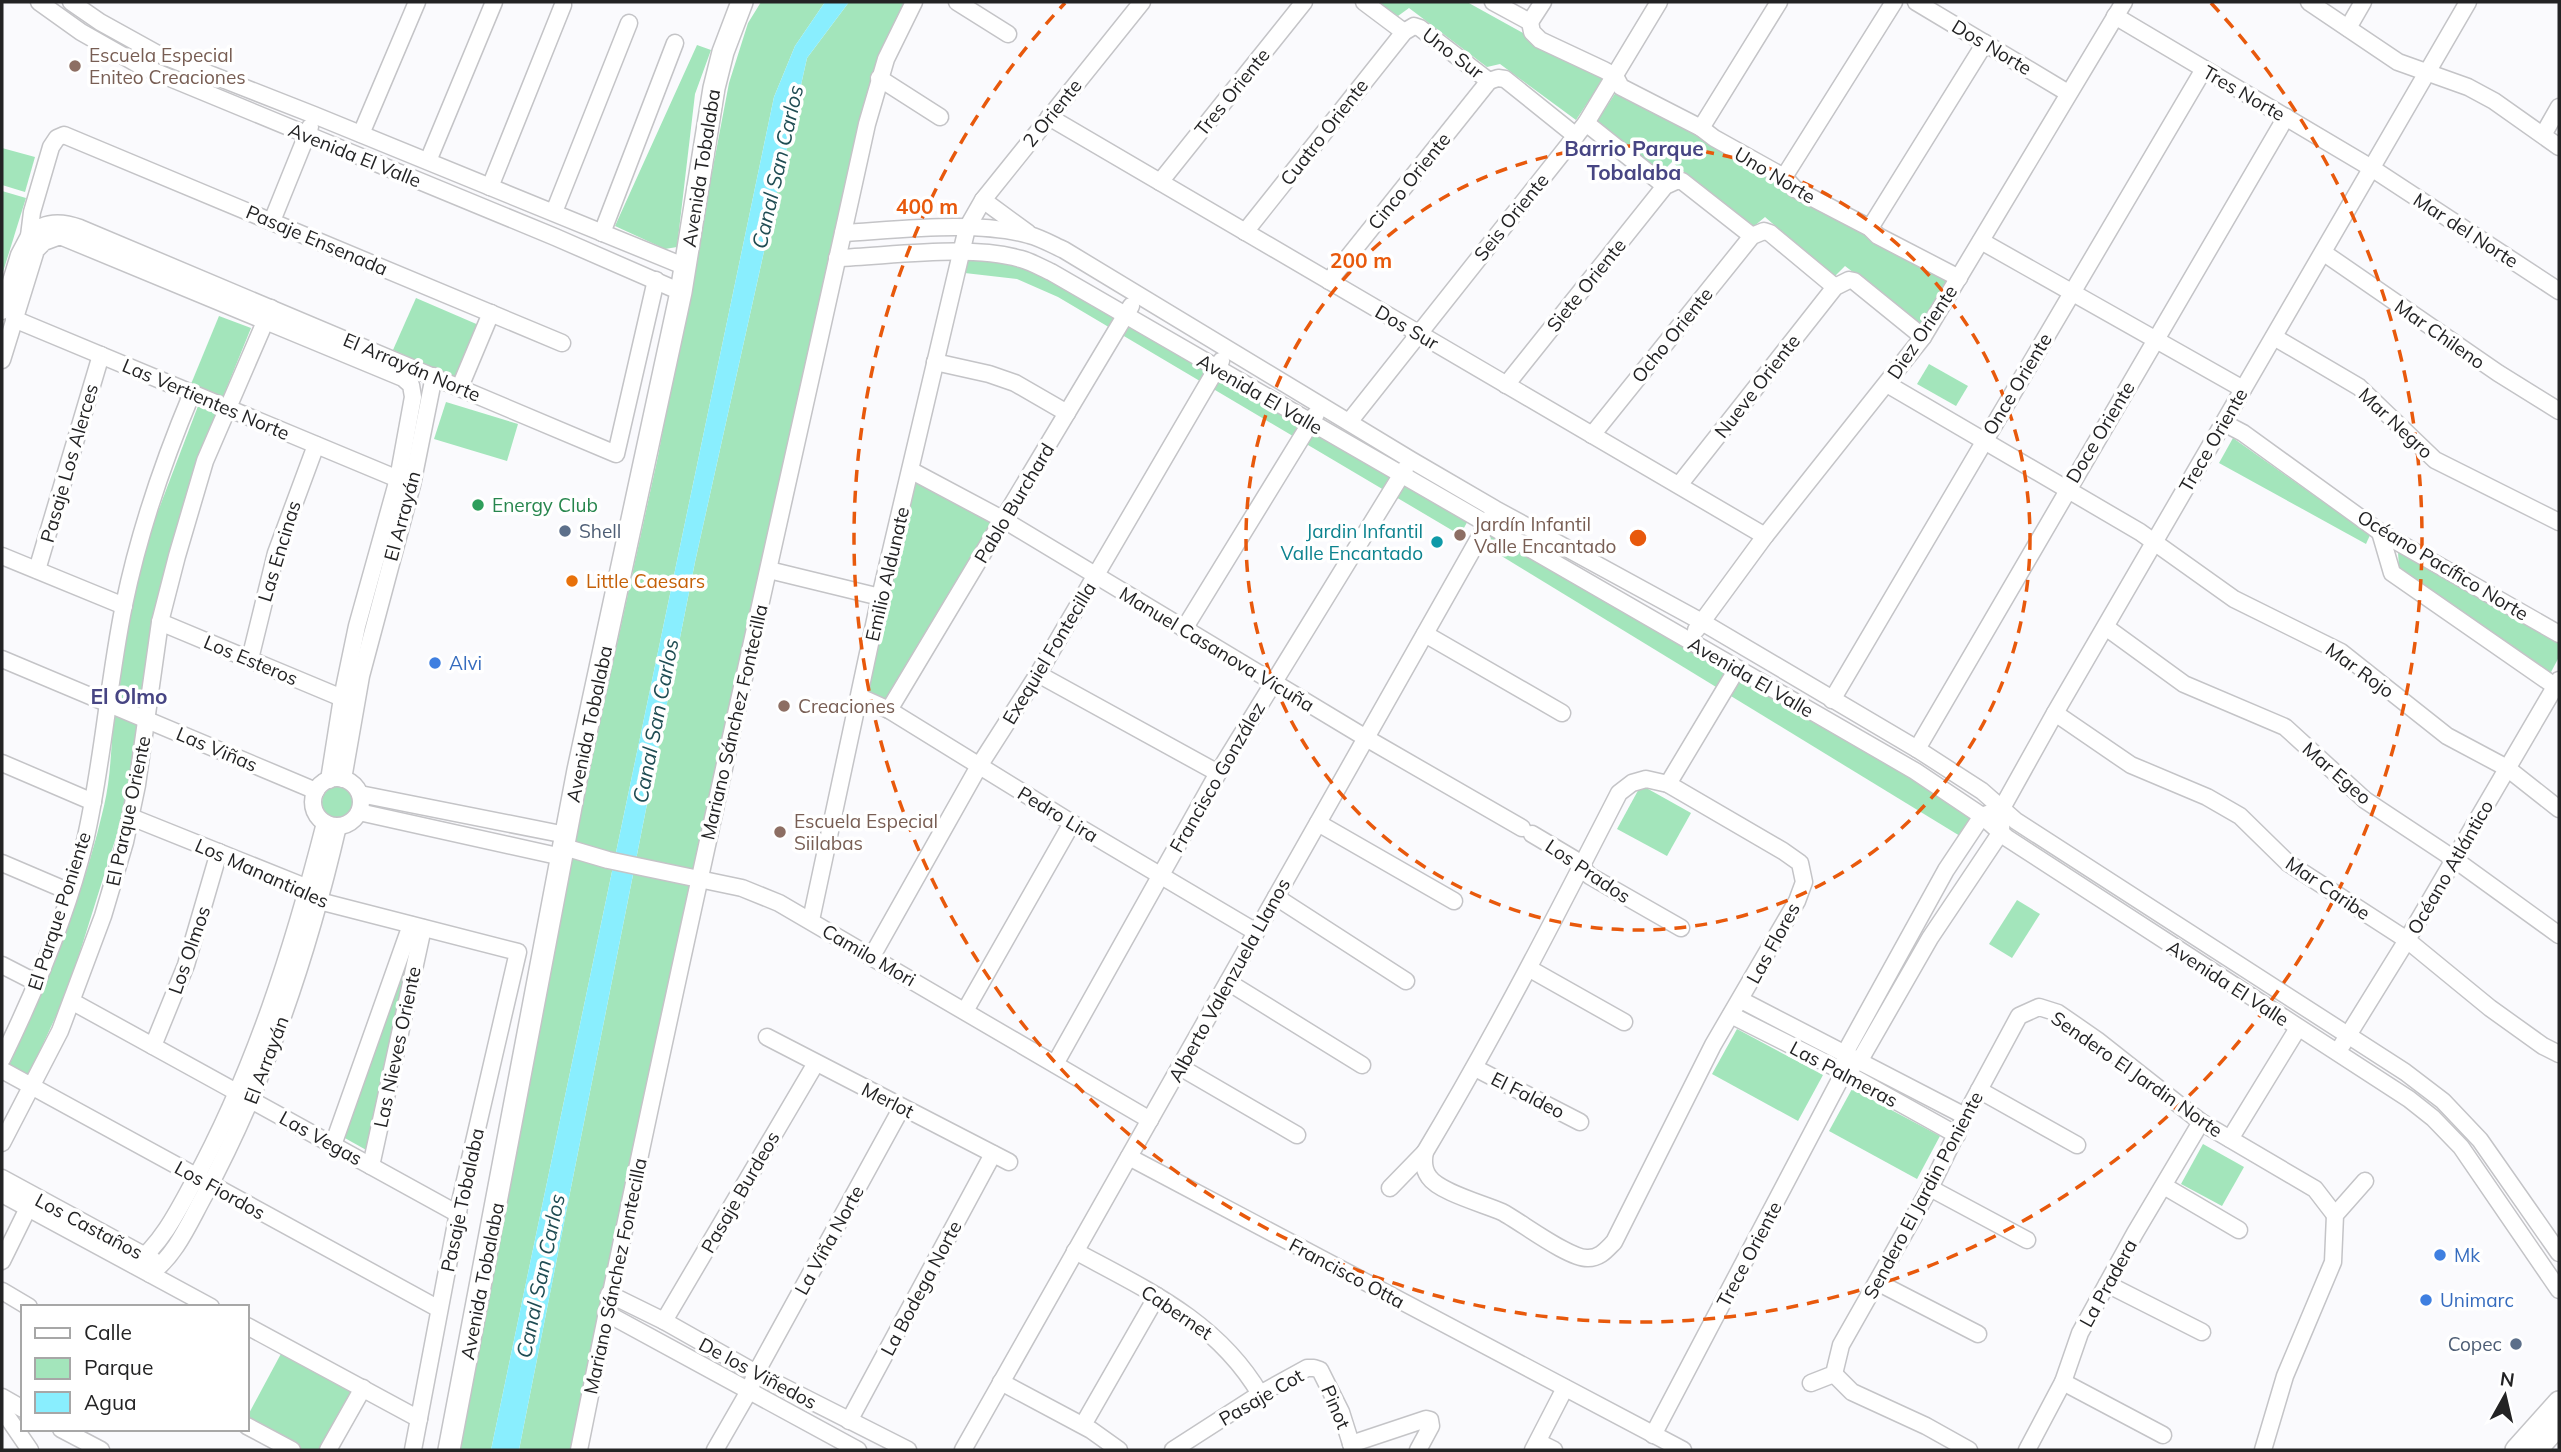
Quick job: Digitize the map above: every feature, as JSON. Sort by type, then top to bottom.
[{"type":"main road","name":"Avenida Tobalaba","points":[[449,1450],[564,846],[686,267],[718,70],[730,31],[743,2]]},
{"type":"main road","points":[[2516,1450],[2559,1402]]},
{"type":"main road","points":[[2536,1450],[2559,1425]]},
{"type":"street","name":"Avenida El Valle","points":[[39,2],[81,32],[141,66],[681,292]]},
{"type":"street","name":"Avenida El Valle","points":[[71,2],[100,22],[156,53],[686,267]]},
{"type":"street","points":[[361,134],[417,2]]},
{"type":"street","points":[[428,161],[494,2]]},
{"type":"street","name":"Mariano Sánchez Fontecilla","points":[[579,1450],[609,1294],[699,878],[837,258],[879,78],[914,2]]},
{"type":"street","points":[[957,2],[1008,34]]},
{"type":"street","name":"2 Oriente","points":[[967,228],[983,200],[1142,2]]},
{"type":"street","name":"Uno Sur","points":[[1364,2],[1404,32],[1414,26],[1420,27],[1489,81],[1506,79],[1665,186],[1676,181],[1684,183],[1752,236],[1764,230],[1770,233],[1835,287]]},
{"type":"street","name":"Uno Norte","points":[[1493,2],[1530,22],[1532,32],[1540,40],[1615,76],[1621,87],[1701,128],[1784,177],[1795,189],[1959,278]]},
{"type":"street","points":[[1530,22],[1543,2]]},
{"type":"street","name":"Seis Oriente","points":[[1349,422],[1581,130],[1659,2]]},
{"type":"street","points":[[1701,128],[1779,2]]},
{"type":"street","points":[[1784,177],[1894,2]]},
{"type":"street","name":"Dos Norte","points":[[1916,2],[2068,93]]},
{"type":"street","name":"Diez Oriente","points":[[1688,640],[1765,536],[1923,337],[2124,2]]},
{"type":"street","points":[[2309,2],[2398,62],[2482,94],[2559,147]]},
{"type":"street","points":[[2348,29],[2363,2]]},
{"type":"street","name":"Trece Oriente","points":[[1653,1435],[1844,1072],[2001,832],[2002,808],[2055,713],[2107,628],[2153,541],[2373,169],[2468,2]]},
{"type":"street","name":"Tres Oriente","points":[[1160,182],[1296,4]]},
{"type":"street","points":[[490,187],[564,5]]},
{"type":"street","name":"Tres Norte","points":[[2115,16],[2373,169]]},
{"type":"street","points":[[554,212],[629,23]]},
{"type":"street","name":"Cuatro Oriente","points":[[1245,232],[1404,32]]},
{"type":"street","points":[[602,233],[675,43]]},
{"type":"street","points":[[1870,228],[1985,43]]},
{"type":"street","name":"Once Oriente","points":[[1832,701],[2204,69]]},
{"type":"street","points":[[879,78],[940,117]]},
{"type":"street","name":"Cinco Oriente","points":[[1329,281],[1489,81]]},
{"type":"street","points":[[2543,135],[2559,107]]},
{"type":"street","points":[[272,221],[314,115]]},
{"type":"street","name":"Dos Sur","points":[[1049,117],[1765,536]]},
{"type":"street","name":"Doce Oriente","points":[[1917,749],[2066,489],[2286,117]]},
{"type":"street","name":"Pasaje Ensenada","points":[[35,203],[54,141],[64,135],[71,136],[562,343]]},
{"type":"street","name":"Mar del Norte","points":[[2373,169],[2559,291]]},
{"type":"street","name":"Siete Oriente","points":[[1506,385],[1665,186]]},
{"type":"street","points":[[983,200],[1030,235]]},
{"type":"street","points":[[2,360],[8,315],[25,262],[35,203]]},
{"type":"street","name":"El Arrayán Norte","points":[[35,203],[65,224],[80,228],[206,288],[434,376],[616,454],[656,280]]},
{"type":"street","points":[[29,236],[33,231],[47,225],[65,224]]},
{"type":"street","points":[[555,237],[564,240],[574,237],[582,224]]},
{"type":"street","name":"Emilio Aldunate","points":[[811,920],[880,597],[912,471],[967,228]]},
{"type":"street","name":"Avenida El Valle","points":[[843,233],[1000,229],[1030,235],[1064,250],[1411,460],[1702,622],[1917,749],[1982,791],[2015,821],[2349,1036],[2443,1101],[2480,1140],[2559,1253]]},
{"type":"street","name":"Ocho Oriente","points":[[1592,435],[1752,236]]},
{"type":"street","name":"El Arrayán Norte","points":[[25,262],[49,239],[66,237],[206,288]]},
{"type":"street","points":[[1981,241],[2243,389]]},
{"type":"street","name":"Avenida El Valle","points":[[837,258],[961,252],[996,254],[1022,260],[1086,290],[1401,477],[1915,772],[1982,816],[2001,832],[2409,1099],[2433,1118],[2461,1147],[2559,1290]]},
{"type":"street","name":"Mar Chileno","points":[[2323,253],[2498,373],[2559,411]]},
{"type":"street","points":[[1835,287],[1849,280],[1854,281],[1923,337]]},
{"type":"street","name":"Nueve Oriente","points":[[1678,485],[1835,287]]},
{"type":"street","name":"Pablo Burchard","points":[[889,710],[1138,295]]},
{"type":"street","points":[[460,387],[491,313]]},
{"type":"street","name":"El Arrayán Norte","points":[[268,314],[403,378],[411,385]]},
{"type":"street","name":"El Parque Oriente","points":[[2,1143],[73,1002],[103,916],[131,817],[160,621],[177,556],[202,473],[268,314]]},
{"type":"street","name":"Las Vertientes Norte","points":[[8,315],[398,479]]},
{"type":"street","name":"Mar Negro","points":[[2274,337],[2359,387],[2435,460],[2559,522]]},
{"type":"street","name":"Exequiel Fontecilla","points":[[872,956],[979,766],[1038,674],[1227,350]]},
{"type":"street","name":"Pasaje Los Alerces","points":[[37,570],[101,355]]},
{"type":"street","points":[[935,362],[989,374],[1015,383],[1067,412]]},
{"type":"street","name":"El Arrayán","points":[[336,779],[412,485],[434,376]]},
{"type":"street","points":[[1887,384],[2153,541]]},
{"type":"street","name":"El Arrayán","points":[[336,779],[342,698],[360,614],[398,479],[413,397],[411,385]]},
{"type":"street","name":"El Parque Poniente","points":[[2,1059],[37,984],[70,892],[93,802],[124,606],[149,506],[192,393]]},
{"type":"street","points":[[1184,629],[1321,406]]},
{"type":"street","name":"Océano Pacífico Norte","points":[[2224,423],[2243,433],[2380,532],[2559,634]]},
{"type":"street","name":"Las Encinas","points":[[250,659],[276,553],[316,445]]},
{"type":"street","name":"Francisco González","points":[[1055,1064],[1218,773],[1411,460]]},
{"type":"street","name":"Manuel Casanova Vicuña","points":[[912,471],[1004,520],[1366,738],[1527,831]]},
{"type":"street","name":"Alberto Valenzuela Llanos","points":[[963,1450],[1495,509]]},
{"type":"street","points":[[2380,532],[2392,573],[2558,685]]},
{"type":"street","name":"Mar Rojo","points":[[2153,541],[2234,599],[2341,652],[2447,736],[2507,768],[2559,809]]},
{"type":"street","points":[[2,556],[124,606]]},
{"type":"street","points":[[769,570],[880,597]]},
{"type":"street","name":"Los Esteros","points":[[160,621],[342,698]]},
{"type":"street","name":"Mar Egeo","points":[[2107,628],[2184,684],[2285,727],[2365,800],[2454,859],[2559,935]]},
{"type":"street","points":[[1425,634],[1562,713]]},
{"type":"street","name":"Las Viñas","points":[[2,659],[316,791]]},
{"type":"street","points":[[1668,784],[1737,669]]},
{"type":"street","points":[[1038,674],[1218,773]]},
{"type":"street","name":"Océano Atlántico","points":[[2337,1053],[2558,685]]},
{"type":"street","name":"Pedro Lira","points":[[860,697],[889,710],[1256,932]]},
{"type":"street","name":"Mar Caribe","points":[[2055,713],[2131,765],[2207,797],[2240,816],[2288,863],[2407,940],[2500,1016],[2559,1054]]},
{"type":"street","points":[[2,763],[93,802]]},
{"type":"street","points":[[336,779],[351,782],[360,794],[359,813],[354,820],[331,824],[314,808],[316,791],[336,779]]},
{"type":"street","name":"Las Flores","points":[[1390,1188],[1425,1152],[1475,1068],[1530,969],[1619,793],[1632,783],[1646,779],[1668,784],[1800,863],[1804,882],[1797,901],[1713,1045],[1614,1242],[1602,1255],[1587,1259],[1573,1254],[1503,1213],[1443,1188],[1429,1179],[1423,1165],[1425,1152]]},
{"type":"street","points":[[360,794],[483,818],[564,846]]},
{"type":"street","points":[[1982,816],[2002,808]]},
{"type":"street","points":[[359,813],[478,837],[564,846]]},
{"type":"street","name":"Trece Oriente","points":[[1853,1057],[1946,870],[1982,816]]},
{"type":"street","name":"Los Manantiales","points":[[131,817],[308,888],[319,901],[519,952]]},
{"type":"street","points":[[478,837],[483,818]]},
{"type":"street","points":[[965,1011],[1072,823]]},
{"type":"street","points":[[1318,823],[1454,901]]},
{"type":"street","name":"El Arrayán","points":[[245,1096],[308,888],[331,824]]},
{"type":"street","name":"El Arrayán","points":[[156,1269],[178,1242],[292,992],[319,901],[331,824]]},
{"type":"street","name":"Los Prados","points":[[1527,831],[1574,859],[1590,876],[1681,929]]},
{"type":"street","name":"Camilo Mori","points":[[564,846],[608,860],[742,888],[779,903],[1150,1120]]},
{"type":"street","name":"Los Olmos","points":[[153,1046],[186,965],[219,852]]},
{"type":"street","points":[[2,863],[70,892]]},
{"type":"street","points":[[1276,897],[1406,981]]},
{"type":"street","points":[[332,1145],[417,926]]},
{"type":"street","name":"Las Nieves Oriente","points":[[371,1166],[417,926]]},
{"type":"street","name":"Pasaje Tobalaba","points":[[413,1450],[458,1214],[519,952]]},
{"type":"street","points":[[2,965],[37,984]]},
{"type":"street","points":[[1530,969],[1624,1022]]},
{"type":"street","points":[[1228,982],[1362,1066]]},
{"type":"street","name":"Las Palmeras","points":[[1741,1000],[1965,1116]]},
{"type":"street","name":"Las Vegas","points":[[73,1002],[458,1214]]},
{"type":"street","name":"Sendero El Jardin Poniente","points":[[1834,1374],[1841,1345],[1930,1188],[2019,1016],[2039,1007]]},
{"type":"street","name":"Sendero El Jardin Norte","points":[[2039,1007],[2058,1013],[2201,1122],[2315,1189],[2335,1214]]},
{"type":"street","name":"Las Palmeras","points":[[1731,1015],[1844,1072],[1957,1135]]},
{"type":"street","points":[[2230,1139],[2298,1028]]},
{"type":"street","name":"Merlot","points":[[768,1037],[1009,1163]]},
{"type":"street","name":"Pasaje Burdeos","points":[[664,1321],[816,1062]]},
{"type":"street","points":[[1180,1067],[1297,1135]]},
{"type":"street","name":"El Faldeo","points":[[1475,1068],[1580,1122]]},
{"type":"street","name":"Los Fiordos","points":[[2,1070],[439,1309]]},
{"type":"street","points":[[2409,1099],[2420,1083]]},
{"type":"street","points":[[1979,1090],[2077,1145]]},
{"type":"street","name":"La Viña Norte","points":[[715,1450],[902,1107]]},
{"type":"street","name":"La Pradera","points":[[2027,1450],[2063,1382],[2080,1333],[2201,1122]]},
{"type":"street","name":"La Bodega Norte","points":[[849,1421],[993,1154]]},
{"type":"street","name":"Francisco Otta","points":[[1129,1157],[1683,1450]]},
{"type":"street","name":"Los Castaños","points":[[2,1178],[31,1202],[156,1269],[165,1282],[207,1305]]},
{"type":"street","name":"El Arrayán","points":[[140,1260],[160,1240],[204,1180]]},
{"type":"street","points":[[2263,1450],[2285,1376],[2333,1262],[2335,1214],[2365,1181]]},
{"type":"street","points":[[2164,1186],[2239,1230]]},
{"type":"street","points":[[1930,1188],[2027,1240]]},
{"type":"street","name":"Los Castaños","points":[[2,1194],[31,1202]]},
{"type":"street","points":[[2,1261],[31,1202]]},
{"type":"street","name":"Cabernet","points":[[1076,1251],[1157,1296],[1212,1334],[1249,1376],[1260,1394]]},
{"type":"street","points":[[1877,1282],[1978,1334]]},
{"type":"street","points":[[2107,1284],[2202,1332]]},
{"type":"street","points":[[2,1291],[26,1305]]},
{"type":"street","name":"De los Viñedos","points":[[609,1294],[908,1450]]},
{"type":"street","points":[[1083,1425],[1157,1296]]},
{"type":"street","name":"De los Viñedos","points":[[606,1313],[858,1450]]},
{"type":"street","points":[[248,1327],[419,1419]]},
{"type":"street","name":"Pasaje Cot","points":[[1174,1450],[1260,1394],[1307,1368],[1314,1367]]},
{"type":"street","name":"Pinot","points":[[1314,1367],[1320,1370],[1340,1412],[1352,1447]]},
{"type":"street","points":[[1811,1383],[1834,1374],[1852,1392],[1926,1426],[1969,1450]]},
{"type":"street","points":[[1001,1382],[1083,1425],[1119,1450]]},
{"type":"street","points":[[2063,1382],[2163,1435]]},
{"type":"street","points":[[328,1450],[363,1388]]},
{"type":"street","points":[[1554,1450],[1536,1446],[1565,1388]]},
{"type":"street","points":[[2,1397],[21,1408]]},
{"type":"street","points":[[2,1409],[25,1439]]},
{"type":"street","points":[[1352,1447],[1422,1420],[1430,1420],[1431,1426],[1418,1450]]},
{"type":"street","points":[[248,1427],[292,1450]]},
{"type":"street","points":[[65,1431],[102,1450]]},
{"type":"green space","points":[[761,2],[825,2],[795,46],[774,97],[491,1450],[457,1450],[550,951],[658,456],[729,83],[748,23]]},
{"type":"green space","points":[[849,2],[909,2],[878,58],[866,99],[839,241],[761,561],[694,869],[575,1450],[519,1450],[695,562],[807,58]]},
{"type":"green space","points":[[1377,2],[1467,2],[1523,33],[1529,41],[1604,78],[1576,120],[1500,64],[1487,67],[1409,8],[1398,16]]},
{"type":"green space","points":[[697,45],[711,50],[695,94],[677,247],[665,249],[615,226]]},
{"type":"green space","points":[[1618,89],[1949,283],[1921,324],[1845,266],[1834,277],[1765,217],[1752,228],[1672,162],[1658,176],[1594,126]]},
{"type":"green space","points":[[2,148],[35,157],[25,192],[2,185]]},
{"type":"green space","points":[[2,191],[26,198],[2,275]]},
{"type":"green space","points":[[961,252],[1022,259],[1470,517],[1460,535],[1058,297],[1017,279],[956,272]]},
{"type":"green space","points":[[416,298],[481,326],[458,379],[393,350]]},
{"type":"green space","points":[[219,316],[251,328],[223,397],[191,384]]},
{"type":"green space","points":[[1929,364],[1968,386],[1956,406],[1917,384]]},
{"type":"green space","points":[[446,402],[518,424],[507,461],[434,439]]},
{"type":"green space","points":[[198,406],[217,414],[140,708],[118,702],[128,609],[152,527]]},
{"type":"green space","points":[[2233,438],[2370,535],[2366,544],[2219,463]]},
{"type":"green space","points":[[912,471],[1004,520],[889,710],[860,697]]},
{"type":"green space","points":[[1487,525],[1688,640],[1972,815],[1960,836],[1477,541]]},
{"type":"green space","points":[[2398,552],[2559,642],[2559,657],[2550,674],[2399,569]]},
{"type":"green space","points":[[114,716],[140,724],[123,815],[68,990],[26,1081],[7,1070],[74,908],[95,841],[106,795]]},
{"type":"green space","points":[[1641,785],[1691,813],[1667,856],[1617,829]]},
{"type":"green space","points":[[339,786],[351,791],[356,803],[351,815],[339,820],[327,815],[322,803],[327,791]]},
{"type":"green space","points":[[2017,900],[2040,914],[2012,958],[1989,944]]},
{"type":"green space","points":[[415,933],[368,1151],[343,1137]]},
{"type":"green space","points":[[1737,1029],[1823,1075],[1798,1121],[1712,1074]]},
{"type":"green space","points":[[1852,1089],[1940,1136],[1917,1179],[1829,1131]]},
{"type":"green space","points":[[2203,1144],[2244,1167],[2222,1206],[2181,1184]]},
{"type":"green space","points":[[283,1350],[355,1389],[321,1450],[301,1450],[248,1422],[248,1415]]},
{"type":"water","name":"Canal San Carlos","points":[[825,2],[849,2],[807,58],[695,562],[519,1450],[491,1450],[774,97],[795,46]]},
{"type":"place","name":"Escuela Especial Eniteo Creaciones","points":[[75,66]]},
{"type":"place","name":"Energy Club","points":[[478,505]]},
{"type":"place","name":"Shell","points":[[565,531]]},
{"type":"place","name":"Jardín Infantil Valle Encantado","points":[[1460,535]]},
{"type":"place","name":"Jardin Infantil Valle Encantado","points":[[1437,542]]},
{"type":"place","name":"Little Caesars","points":[[572,581]]},
{"type":"place","name":"Alvi","points":[[435,663]]},
{"type":"place","name":"Creaciones","points":[[784,706]]},
{"type":"place","name":"Escuela Especial Siilabas","points":[[780,832]]},
{"type":"place","name":"Mk","points":[[2440,1255]]},
{"type":"place","name":"Unimarc","points":[[2426,1300]]},
{"type":"place","name":"Copec","points":[[2516,1344]]},
{"type":"district","name":"Barrio Parque Tobalaba","points":[[1634,161]]},
{"type":"district","name":"El Olmo","points":[[129,697]]}]
